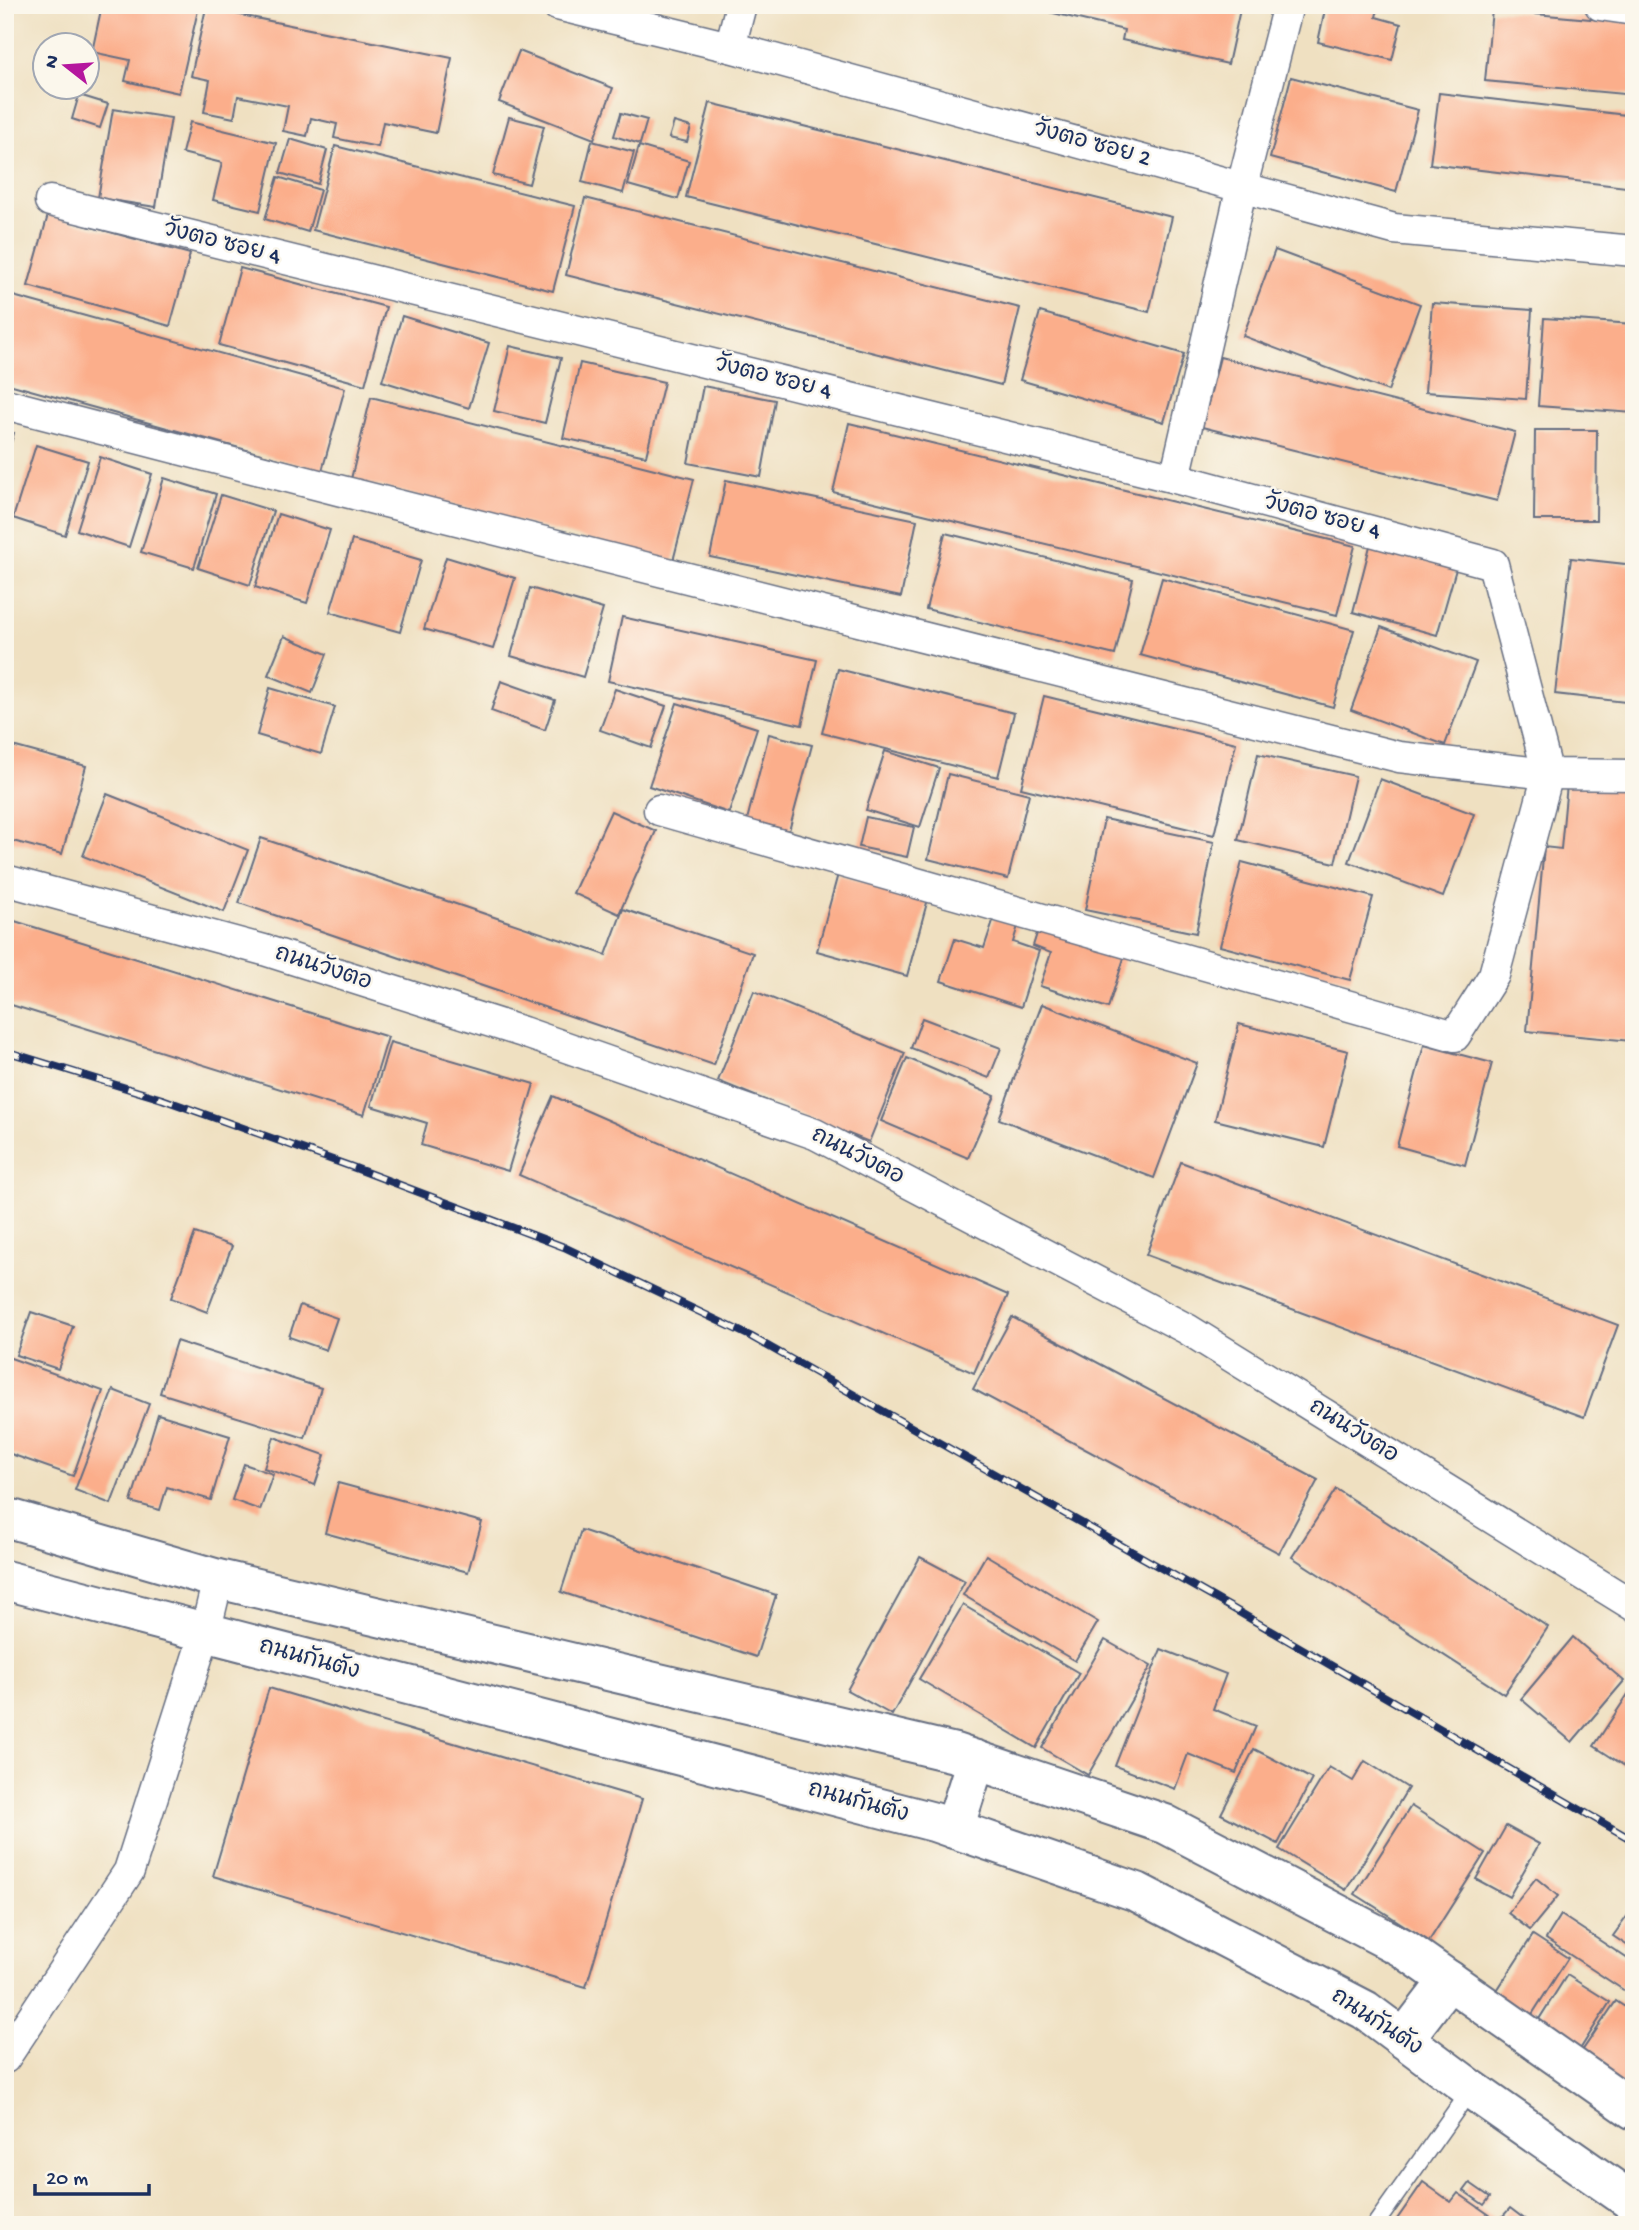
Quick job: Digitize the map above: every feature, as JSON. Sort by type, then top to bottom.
[{"type":"main road","points":[[5,1517],[218,1579],[955,1753],[1165,1824],[1403,1948],[1634,2110]]},
{"type":"main road","name":"ถนนกันตัง","points":[[5,1580],[954,1829],[1137,1892],[1365,2010],[1471,2089],[1634,2203]]},
{"type":"main road","points":[[954,1829],[976,1760]]},
{"type":"main road","points":[[1404,2039],[1448,1980]]},
{"type":"street","name":"วังตอ ซอย 2","points":[[557,5],[730,47],[1394,229],[1634,251]]},
{"type":"street","points":[[730,47],[741,5]]},
{"type":"street","points":[[1175,478],[1242,186],[1288,5]]},
{"type":"street","points":[[1600,5],[1634,10]]},
{"type":"street","name":"วังตอ ซอย 4","points":[[50,201],[1175,478],[1493,564],[1548,775]]},
{"type":"street","points":[[5,404],[1399,757],[1548,775],[1634,775]]},
{"type":"street","points":[[659,810],[1455,1036],[1494,975],[1548,775]]},
{"type":"street","name":"ถนนวังตอ","points":[[5,880],[290,958],[523,1032],[815,1134],[1187,1329],[1634,1606]]},
{"type":"street","points":[[5,2058],[129,1871],[205,1633],[218,1579]]},
{"type":"lane","points":[[1375,2225],[1471,2089]]},
{"type":"building","points":[[102,5],[175,5],[198,10],[179,93],[125,81],[130,60],[102,54],[102,32],[96,32]]},
{"type":"building","points":[[1020,5],[1241,5],[1228,64],[1122,40],[1124,30]]},
{"type":"building","points":[[1326,5],[1379,5],[1376,17],[1401,24],[1392,60],[1318,42]]},
{"type":"building","points":[[206,8],[452,58],[436,133],[383,122],[378,147],[334,138],[337,124],[311,118],[307,136],[283,131],[288,106],[238,96],[234,118],[204,112],[210,80],[191,76]]},
{"type":"building","points":[[1492,10],[1634,23],[1634,95],[1485,81]]},
{"type":"building","points":[[519,51],[613,88],[594,139],[499,102]]},
{"type":"building","points":[[1291,77],[1418,110],[1396,192],[1270,158]]},
{"type":"building","points":[[1439,93],[1634,116],[1634,188],[1430,164]]},
{"type":"building","points":[[77,102],[108,104],[100,128],[72,119]]},
{"type":"building","points":[[710,103],[1172,217],[1149,312],[686,197]]},
{"type":"building","points":[[113,109],[171,118],[156,207],[98,198]]},
{"type":"building","points":[[621,113],[647,120],[640,144],[614,136]]},
{"type":"building","points":[[509,117],[544,126],[529,184],[493,175]]},
{"type":"building","points":[[190,122],[276,143],[260,211],[213,200],[222,163],[182,153]]},
{"type":"building","points":[[674,122],[691,127],[687,142],[669,138]]},
{"type":"building","points":[[290,139],[327,150],[318,184],[280,173]]},
{"type":"building","points":[[592,141],[634,152],[623,193],[582,182]]},
{"type":"building","points":[[335,146],[575,206],[553,291],[313,230]]},
{"type":"building","points":[[639,146],[689,161],[678,199],[628,185]]},
{"type":"building","points":[[278,177],[320,190],[308,232],[265,219]]},
{"type":"building","points":[[585,198],[1020,308],[1001,385],[566,275]]},
{"type":"building","points":[[48,215],[190,254],[170,326],[28,286]]},
{"type":"building","points":[[1275,250],[1420,304],[1388,391],[1243,336]]},
{"type":"building","points":[[240,268],[386,307],[365,385],[219,345]]},
{"type":"building","points":[[6,294],[345,388],[322,471],[5,383]]},
{"type":"building","points":[[1432,303],[1532,310],[1526,399],[1425,392]]},
{"type":"building","points":[[1040,312],[1184,354],[1164,422],[1020,380]]},
{"type":"building","points":[[402,316],[489,343],[469,408],[382,381]]},
{"type":"building","points":[[1544,318],[1634,324],[1634,413],[1538,406]]},
{"type":"building","points":[[510,346],[561,358],[545,423],[494,411]]},
{"type":"building","points":[[1220,357],[1515,432],[1497,501],[1202,427]]},
{"type":"building","points":[[580,363],[664,382],[646,456],[563,438]]},
{"type":"building","points":[[703,386],[775,400],[761,477],[688,463]]},
{"type":"building","points":[[371,397],[694,479],[673,561],[351,479]]},
{"type":"building","points":[[849,423],[1355,546],[1337,615],[833,492]]},
{"type":"building","points":[[5,430],[14,433],[6,459],[5,459]]},
{"type":"building","points":[[1535,430],[1597,430],[1596,520],[1534,520]]},
{"type":"building","points":[[36,445],[88,461],[65,535],[13,518]]},
{"type":"building","points":[[100,457],[152,474],[129,547],[77,530]]},
{"type":"building","points":[[164,478],[216,494],[194,568],[141,552]]},
{"type":"building","points":[[726,480],[917,520],[901,597],[710,557]]},
{"type":"building","points":[[221,495],[273,511],[250,585],[198,568]]},
{"type":"building","points":[[278,514],[330,530],[307,603],[255,587]]},
{"type":"building","points":[[945,533],[1133,579],[1115,655],[926,609]]},
{"type":"building","points":[[352,540],[421,560],[400,632],[330,612]]},
{"type":"building","points":[[1370,546],[1456,569],[1437,635],[1353,612]]},
{"type":"building","points":[[446,557],[515,578],[493,649],[424,629]]},
{"type":"building","points":[[1571,558],[1634,565],[1634,703],[1555,694]]},
{"type":"building","points":[[1162,578],[1354,630],[1333,707],[1140,655]]},
{"type":"building","points":[[530,588],[603,609],[583,677],[511,656]]},
{"type":"building","points":[[622,617],[817,660],[802,725],[608,681]]},
{"type":"building","points":[[1381,627],[1476,662],[1445,745],[1351,710]]},
{"type":"building","points":[[284,636],[327,654],[312,693],[268,675]]},
{"type":"building","points":[[838,669],[1014,713],[998,777],[822,733]]},
{"type":"building","points":[[501,681],[555,700],[545,730],[491,711]]},
{"type":"building","points":[[270,688],[335,707],[321,754],[257,735]]},
{"type":"building","points":[[615,689],[666,706],[651,748],[600,730]]},
{"type":"building","points":[[1044,696],[1236,743],[1214,835],[1021,788]]},
{"type":"building","points":[[677,703],[757,728],[729,813],[649,786]]},
{"type":"building","points":[[769,734],[812,745],[789,831],[747,820]]},
{"type":"building","points":[[5,744],[86,766],[62,854],[5,839]]},
{"type":"building","points":[[885,751],[939,768],[920,827],[866,810]]},
{"type":"building","points":[[1258,754],[1355,776],[1335,863],[1238,840]]},
{"type":"building","points":[[948,774],[1029,794],[1008,879],[928,859]]},
{"type":"building","points":[[1380,779],[1474,814],[1443,897],[1349,862]]},
{"type":"building","points":[[1567,784],[1634,791],[1634,1009],[1631,1041],[1527,1031],[1544,847],[1561,849]]},
{"type":"building","points":[[107,794],[248,850],[224,912],[83,856]]},
{"type":"building","points":[[611,811],[656,831],[619,914],[573,893]]},
{"type":"building","points":[[866,817],[914,827],[907,857],[859,847]]},
{"type":"building","points":[[1104,819],[1214,842],[1196,933],[1085,910]]},
{"type":"building","points":[[261,838],[606,955],[623,909],[753,953],[714,1065],[239,903]]},
{"type":"building","points":[[1242,862],[1373,897],[1350,980],[1220,946]]},
{"type":"building","points":[[838,874],[928,899],[907,976],[817,951]]},
{"type":"building","points":[[5,918],[388,1037],[364,1115],[5,1003]]},
{"type":"building","points":[[994,918],[1018,926],[1013,942],[1039,951],[1021,1007],[941,981],[955,939],[984,948]]},
{"type":"building","points":[[1039,927],[1125,955],[1108,1008],[1040,986],[1051,953],[1033,946]]},
{"type":"building","points":[[754,991],[905,1053],[869,1142],[718,1081]]},
{"type":"building","points":[[1042,1004],[1197,1063],[1154,1178],[999,1119]]},
{"type":"building","points":[[922,1018],[1001,1048],[989,1078],[911,1048]]},
{"type":"building","points":[[1239,1024],[1348,1051],[1324,1147],[1215,1120]]},
{"type":"building","points":[[390,1042],[534,1084],[508,1171],[421,1145],[427,1123],[371,1106]]},
{"type":"building","points":[[1424,1045],[1492,1063],[1465,1165],[1397,1146]]},
{"type":"building","points":[[907,1058],[995,1096],[968,1158],[881,1121]]},
{"type":"building","points":[[553,1096],[1008,1295],[974,1373],[519,1175]]},
{"type":"building","points":[[1181,1162],[1618,1325],[1584,1417],[1146,1255]]},
{"type":"building","points":[[195,1233],[232,1246],[207,1312],[171,1298]]},
{"type":"building","points":[[300,1305],[337,1318],[326,1350],[289,1337]]},
{"type":"building","points":[[31,1312],[73,1326],[58,1369],[16,1355]]},
{"type":"building","points":[[1012,1317],[1318,1480],[1279,1553],[973,1389]]},
{"type":"building","points":[[176,1341],[321,1388],[305,1438],[160,1393]]},
{"type":"building","points":[[5,1356],[103,1391],[73,1476],[5,1452]]},
{"type":"building","points":[[113,1390],[149,1404],[111,1504],[75,1490]]},
{"type":"building","points":[[158,1414],[230,1436],[211,1500],[167,1487],[160,1510],[131,1502]]},
{"type":"building","points":[[274,1437],[325,1455],[315,1485],[264,1468]]},
{"type":"building","points":[[244,1464],[273,1474],[260,1510],[232,1500]]},
{"type":"building","points":[[338,1483],[482,1522],[468,1572],[325,1533]]},
{"type":"building","points":[[1336,1489],[1548,1627],[1504,1694],[1292,1557]]},
{"type":"building","points":[[581,1530],[776,1595],[756,1657],[561,1592]]},
{"type":"building","points":[[986,1555],[1098,1622],[1075,1661],[963,1595]]},
{"type":"building","points":[[920,1557],[965,1581],[892,1715],[847,1690]]},
{"type":"building","points":[[963,1605],[1079,1673],[1036,1748],[919,1679]]},
{"type":"building","points":[[1573,1637],[1624,1681],[1572,1742],[1521,1699]]},
{"type":"building","points":[[1105,1640],[1151,1666],[1088,1775],[1042,1748]]},
{"type":"building","points":[[1161,1649],[1226,1674],[1213,1709],[1256,1726],[1236,1773],[1188,1754],[1175,1789],[1115,1766]]},
{"type":"building","points":[[1634,1685],[1634,1772],[1594,1746]]},
{"type":"building","points":[[269,1688],[642,1799],[586,1987],[213,1876]]},
{"type":"building","points":[[1254,1749],[1312,1779],[1278,1844],[1221,1814]]},
{"type":"building","points":[[1365,1761],[1408,1788],[1346,1890],[1279,1849],[1329,1767],[1353,1781]]},
{"type":"building","points":[[1411,1806],[1485,1853],[1429,1941],[1355,1894]]},
{"type":"building","points":[[1506,1826],[1539,1844],[1509,1897],[1476,1879]]},
{"type":"building","points":[[1536,1878],[1558,1896],[1530,1930],[1508,1913]]},
{"type":"building","points":[[1561,1915],[1634,1963],[1634,1997],[1546,1939]]},
{"type":"building","points":[[1628,1915],[1634,1919],[1634,1950],[1613,1936]]},
{"type":"building","points":[[1533,1935],[1568,1958],[1529,2019],[1494,1995]]},
{"type":"building","points":[[1567,1975],[1610,2002],[1577,2054],[1534,2027]]},
{"type":"building","points":[[1616,2001],[1634,2013],[1634,2069],[1620,2090],[1576,2060]]},
{"type":"building","points":[[1423,2182],[1451,2202],[1458,2193],[1504,2225],[1393,2225]]},
{"type":"building","points":[[1470,2183],[1490,2197],[1484,2205],[1464,2191]]},
{"type":"building","points":[[1510,2208],[1527,2221],[1524,2225],[1513,2225],[1502,2217]]},
{"type":"railway","points":[[5,1051],[162,1099],[564,1247],[750,1336],[1232,1608],[1634,1841]]}]
